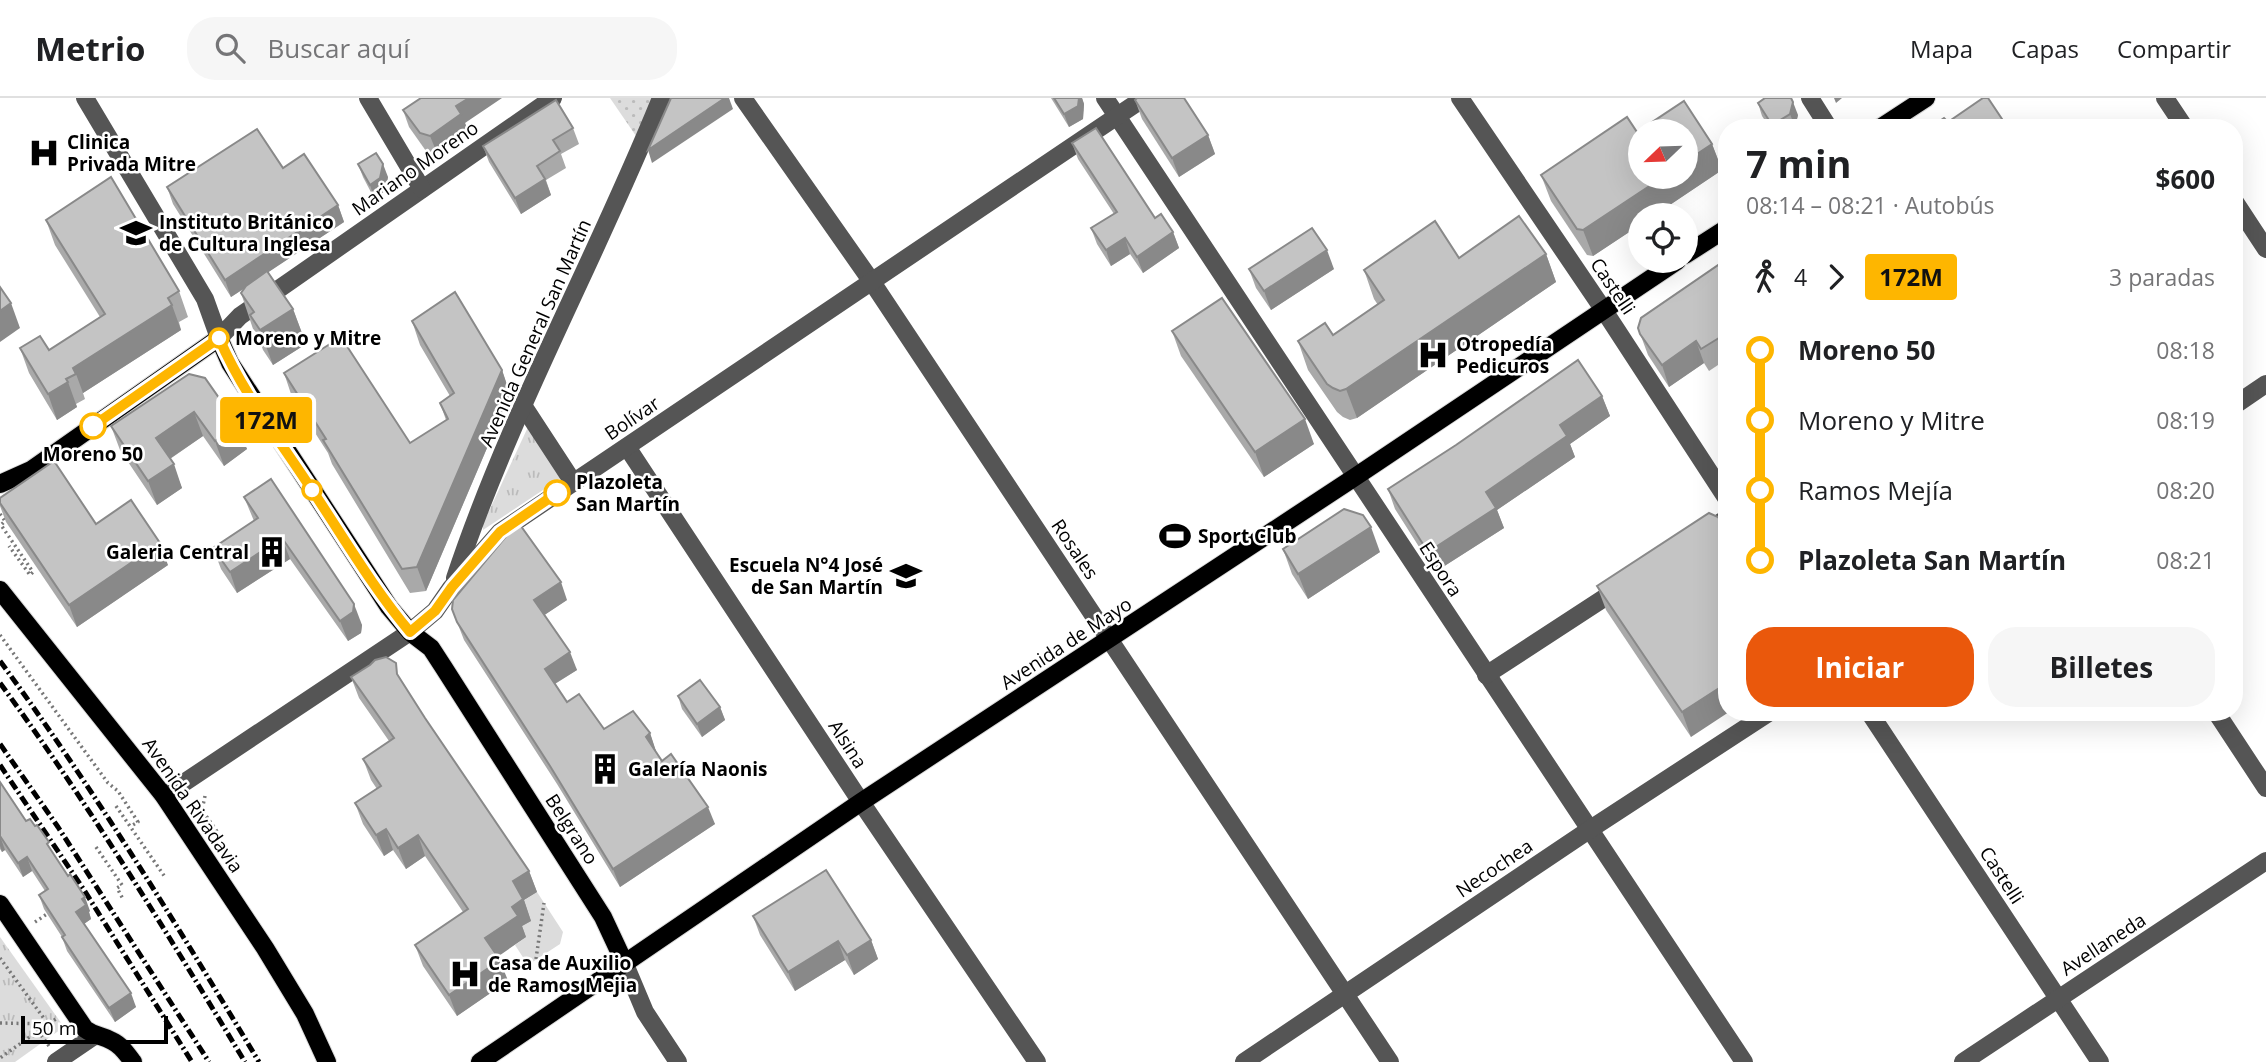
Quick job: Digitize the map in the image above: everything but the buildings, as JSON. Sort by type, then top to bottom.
[{"type":"main road","points":[[1894,119],[1926,98]]},
{"type":"main road","points":[[1698,247],[1718,234]]},
{"type":"main road","name":"Avenida de Mayo","points":[[480,1062],[861,802],[1110,640],[1658,273]]},
{"type":"main road","name":"Mariano Moreno","points":[[4,490],[219,338]]},
{"type":"main road","name":"Belgrano","points":[[219,338],[230,363],[283,447],[389,607],[410,632],[431,648],[444,668],[603,917],[624,962]]},
{"type":"main road","name":"Avenida Rivadavia","points":[[1,588],[164,796],[265,948],[305,1014],[328,1060]]},
{"type":"main road","points":[[0,904],[85,1029],[94,1036],[110,1039],[125,1051],[133,1062]]},
{"type":"street","points":[[85,98],[205,299],[219,338]]},
{"type":"street","points":[[368,98],[422,188]]},
{"type":"street","name":"Mariano Moreno","points":[[219,338],[246,312],[553,98]]},
{"type":"street","name":"Avenida General San Martín","points":[[452,587],[470,534],[523,407],[661,98]]},
{"type":"street","name":"Rosales","points":[[743,98],[872,282],[1390,1062]]},
{"type":"street","name":"Espora","points":[[1105,98],[1744,1062]]},
{"type":"street","name":"Bolívar","points":[[164,796],[410,632],[435,611],[452,587],[500,532],[1144,98]]},
{"type":"street","name":"Castelli","points":[[1460,98],[1718,485]]},
{"type":"street","points":[[1810,98],[1823,119]]},
{"type":"street","points":[[2165,98],[2179,119]]},
{"type":"street","points":[[2243,214],[2266,249]]},
{"type":"street","points":[[2243,400],[2266,384]]},
{"type":"street","points":[[523,407],[573,482]]},
{"type":"street","name":"Alsina","points":[[627,447],[861,802],[1037,1062]]},
{"type":"street","points":[[1693,541],[1718,524]]},
{"type":"street","points":[[1486,675],[1635,578]]},
{"type":"street","name":"Necochea","points":[[1244,1062],[1756,721]]},
{"type":"street","name":"Castelli","points":[[1875,721],[2100,1062]]},
{"type":"street","points":[[2222,721],[2266,789]]},
{"type":"street","name":"Avellaneda","points":[[1963,1062],[2266,861]]},
{"type":"street","name":"Belgrano","points":[[624,962],[645,1013],[678,1062]]},
{"type":"street","points":[[56,1062],[94,1036]]},
{"type":"path","points":[[0,514],[5,521],[1,526],[33,572],[30,575],[9,546]]},
{"type":"path","points":[[0,635],[108,783],[118,791],[138,822],[131,827]]},
{"type":"path","points":[[205,796],[202,810],[218,833],[214,835]]},
{"type":"path","points":[[116,806],[165,877]]},
{"type":"path","points":[[96,847],[122,885],[117,888],[123,899]]},
{"type":"path","points":[[536,959],[544,903]]},
{"type":"path","points":[[0,958],[48,1024]]},
{"type":"path","points":[[0,1058],[71,1011]]},
{"type":"path","points":[[0,1023],[48,1024]]},
{"type":"green space","points":[[610,98],[654,98],[636,136]]},
{"type":"green space","name":"Plazoleta San Martín","points":[[528,427],[573,470],[483,530],[483,524]]},
{"type":"green space","points":[[537,892],[563,932],[560,944],[528,965],[515,945],[526,937],[519,928],[520,903]]},
{"type":"green space","points":[[0,937],[64,1027],[15,1062],[0,1062]]},
{"type":"railway","points":[[0,661],[102,808],[259,1062]]},
{"type":"railway","points":[[0,683],[96,822],[245,1062]]},
{"type":"railway","points":[[0,744],[58,827],[209,1062]]},
{"type":"railway","points":[[0,765],[84,890],[192,1062]]},
{"type":"bus line","name":"172M","points":[[93,426],[219,338],[230,363],[283,447],[389,607],[410,632],[435,611],[452,587],[500,532],[557,493]]},
{"type":"place","name":"Clinica Privada Mitre","points":[[44,153]]},
{"type":"place","name":"Instituto Británico de Cultura Inglesa","points":[[136,233]]},
{"type":"place","name":"Moreno y Mitre","points":[[219,338]]},
{"type":"place","name":"Otropedía Pedicuros","points":[[1433,355]]},
{"type":"place","name":"Moreno 50","points":[[93,426]]},
{"type":"place","name":"Plazoleta San Martín","points":[[557,493]]},
{"type":"place","name":"Sport Club","points":[[1175,536]]},
{"type":"place","name":"Galeria Central","points":[[272,552]]},
{"type":"place","name":"Escuela N°4 José de San Martín","points":[[906,576]]},
{"type":"place","name":"Galería Naonis","points":[[605,769]]},
{"type":"place","name":"Casa de Auxilio de Ramos Mejia","points":[[465,974]]}]
